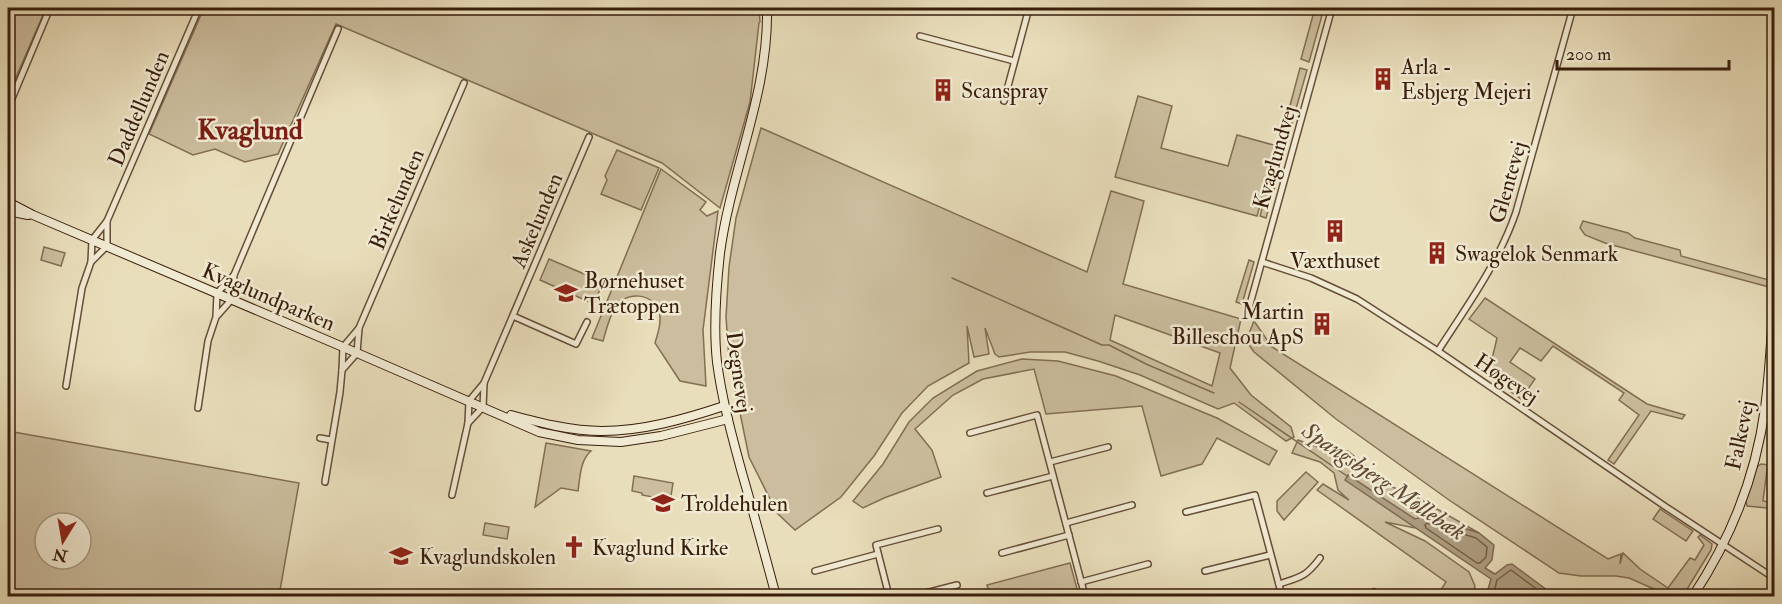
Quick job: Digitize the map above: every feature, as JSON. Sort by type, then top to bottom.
[{"type":"street","points":[[8,108],[50,8]]},
{"type":"street","name":"Daddellunden","points":[[92,240],[107,221],[199,8]]},
{"type":"street","name":"Degnevej","points":[[767,8],[766,46],[761,84],[728,214],[715,296],[717,361],[724,406],[776,597]]},
{"type":"street","points":[[1004,101],[1029,8]]},
{"type":"street","name":"Kvaglundvej","points":[[1247,315],[1332,8]]},
{"type":"street","name":"Glentevej","points":[[1438,351],[1508,238],[1573,8]]},
{"type":"street","points":[[216,317],[232,299],[234,274],[338,29]]},
{"type":"street","points":[[920,36],[1014,62]]},
{"type":"street","name":"Birkelunden","points":[[344,347],[359,328],[464,83]]},
{"type":"street","name":"Askelunden","points":[[469,401],[484,382],[589,137]]},
{"type":"street","name":"Kvaglundparken","points":[[8,202],[33,215],[539,432],[578,440],[610,442],[661,436],[728,419]]},
{"type":"street","name":"Kvaglundparken","points":[[8,211],[33,215]]},
{"type":"street","name":"Daddellunden","points":[[107,221],[107,246]]},
{"type":"street","points":[[66,386],[82,288],[91,262],[92,240]]},
{"type":"street","points":[[91,262],[107,246]]},
{"type":"street","name":"Høgevej","points":[[1262,262],[1311,278],[1357,299],[1438,351],[1774,578]]},
{"type":"street","points":[[198,408],[208,341],[216,317],[217,293],[234,274]]},
{"type":"street","name":"Falkevej","points":[[1693,597],[1722,544],[1746,488],[1760,439],[1765,409],[1774,293]]},
{"type":"street","points":[[513,316],[576,344],[587,322]]},
{"type":"street","name":"Birkelunden","points":[[357,353],[359,328]]},
{"type":"street","points":[[325,483],[340,392],[344,347]]},
{"type":"street","points":[[342,370],[357,353]]},
{"type":"street","name":"Askelunden","points":[[483,407],[484,382]]},
{"type":"street","points":[[452,495],[468,423],[469,401]]},
{"type":"street","name":"Kvaglundparken","points":[[492,411],[552,425],[602,431],[645,428],[724,406]]},
{"type":"street","points":[[468,423],[483,407]]},
{"type":"street","points":[[970,433],[1037,415],[1085,597]]},
{"type":"street","points":[[320,438],[331,440]]},
{"type":"street","points":[[1050,462],[1108,447]]},
{"type":"street","points":[[987,493],[1053,476]]},
{"type":"street","points":[[1186,512],[1255,495],[1282,597]]},
{"type":"street","points":[[1066,523],[1132,505]]},
{"type":"street","points":[[889,597],[876,545],[938,529]]},
{"type":"street","points":[[1002,553],[1069,535]]},
{"type":"street","points":[[814,571],[878,554]]},
{"type":"street","points":[[1205,571],[1270,555]]},
{"type":"street","points":[[1279,584],[1302,577],[1311,571],[1320,558]]},
{"type":"street","points":[[1081,582],[1148,564]]},
{"type":"street","points":[[914,597],[957,585]]},
{"type":"shaded area","points":[[8,8],[46,8],[8,96]]},
{"type":"shaded area","points":[[204,8],[759,8],[760,22],[750,102],[720,208],[662,163],[336,24],[278,154],[245,162],[215,149],[193,155],[149,134]]},
{"type":"shaded area","points":[[1315,8],[1324,8],[1309,62],[1301,59]]},
{"type":"shaded area","points":[[1300,68],[1307,70],[1290,130],[1284,128]]},
{"type":"shaded area","points":[[1138,96],[1172,106],[1161,148],[1228,166],[1237,135],[1277,146],[1257,216],[1115,177]]},
{"type":"shaded area","points":[[761,128],[1087,272],[1111,191],[1144,201],[1123,284],[1241,319],[1230,368],[1251,395],[1291,427],[1294,437],[1286,441],[1234,403],[1218,409],[1140,375],[1065,352],[1030,352],[999,357],[995,354],[985,328],[989,354],[974,357],[967,326],[969,363],[928,386],[902,413],[874,456],[841,497],[795,530],[777,513],[749,457],[729,359],[726,317],[729,267],[736,218]],"holes":[[[1115,315],[1220,353],[1212,386],[1110,340]]]},
{"type":"shaded area","points":[[1281,138],[1288,140],[1266,218],[1260,216]]},
{"type":"shaded area","points":[[617,150],[659,168],[641,210],[601,194],[607,180],[605,176]]},
{"type":"shaded area","points":[[661,169],[706,202],[700,210],[707,216],[718,211],[703,330],[706,386],[680,381],[655,343],[660,315],[656,305],[645,298],[633,296],[621,301],[612,313],[603,341],[592,338]]},
{"type":"shaded area","points":[[1583,221],[1680,250],[1681,256],[1769,280],[1769,287],[1605,243],[1585,235],[1580,228]]},
{"type":"shaded area","points":[[44,247],[65,253],[61,266],[41,260]]},
{"type":"shaded area","points":[[549,259],[603,282],[594,304],[540,280]]},
{"type":"shaded area","points":[[1249,260],[1254,262],[1242,304],[1236,302]]},
{"type":"shaded area","points":[[1485,298],[1647,404],[1685,415],[1682,419],[1651,411],[1614,464],[1608,460],[1639,415],[1619,400],[1624,393],[1553,346],[1541,361],[1520,348],[1510,362],[1535,379],[1521,399],[1488,376],[1497,338],[1469,319]]},
{"type":"shaded area","points":[[1254,321],[1272,347],[1608,559],[1621,554],[1620,564],[1623,553],[1640,569],[1668,588],[1690,558],[1695,560],[1704,545],[1698,537],[1700,535],[1712,544],[1711,550],[1683,596],[1670,596],[1629,578],[1559,573],[1449,500],[1336,419],[1254,352],[1246,341]]},
{"type":"shaded area","points":[[1022,359],[1058,361],[1116,376],[1217,418],[1277,451],[1269,465],[1217,438],[1202,464],[1161,476],[1142,406],[1046,414],[1034,369],[983,379],[953,395],[915,429],[932,450],[941,477],[863,508],[853,501],[883,464],[909,422],[933,398],[977,371]]},
{"type":"shaded area","points":[[8,431],[299,483],[279,596],[8,596]]},
{"type":"shaded area","points":[[1298,440],[1335,453],[1348,451],[1390,486],[1416,497],[1479,533],[1426,516],[1415,528],[1385,522],[1425,541],[1469,572],[1475,586],[1473,596],[1437,596],[1446,582],[1317,490],[1323,484],[1349,500],[1338,490],[1334,473],[1320,462],[1292,453]]},
{"type":"shaded area","points":[[546,443],[591,451],[583,464],[578,491],[561,488],[535,507]]},
{"type":"shaded area","points":[[1761,464],[1772,467],[1767,470],[1763,501],[1769,502],[1767,508],[1747,506],[1746,501],[1757,467]]},
{"type":"shaded area","points":[[1306,472],[1318,482],[1284,520],[1277,511],[1277,501]]},
{"type":"shaded area","points":[[634,476],[673,483],[671,496],[668,500],[632,491]]},
{"type":"shaded area","points":[[1660,509],[1693,531],[1686,541],[1653,519]]},
{"type":"shaded area","points":[[485,523],[509,527],[507,539],[483,535]]},
{"type":"shaded area","points":[[1070,563],[1079,596],[990,596],[987,585]]},
{"type":"water","points":[[1348,475],[1415,519],[1426,516],[1479,533],[1494,545],[1492,560],[1485,568],[1495,574],[1512,564],[1547,590],[1550,596],[1486,596],[1491,579],[1345,480]]},
{"type":"waterway","name":"Spangsbjerg Møllebæk","points":[[952,278],[1214,393]]},
{"type":"waterway","name":"Spangsbjerg Møllebæk","points":[[1239,402],[1347,476]]},
{"type":"place","name":"Arla - Esbjerg Mejeri","points":[[1383,79]]},
{"type":"place","name":"Scanspray","points":[[943,90]]},
{"type":"place","name":"Væxthuset","points":[[1335,231]]},
{"type":"place","name":"Swagelok Senmark","points":[[1437,253]]},
{"type":"place","name":"Børnehuset Trætoppen","points":[[566,293]]},
{"type":"place","name":"Martin Billeschou ApS","points":[[1322,324]]},
{"type":"place","name":"Troldehulen","points":[[663,503]]},
{"type":"place","name":"Kvaglund Kirke","points":[[574,547]]},
{"type":"place","name":"Kvaglundskolen","points":[[401,556]]},
{"type":"district","name":"Kvaglund","points":[[250,129]]}]
